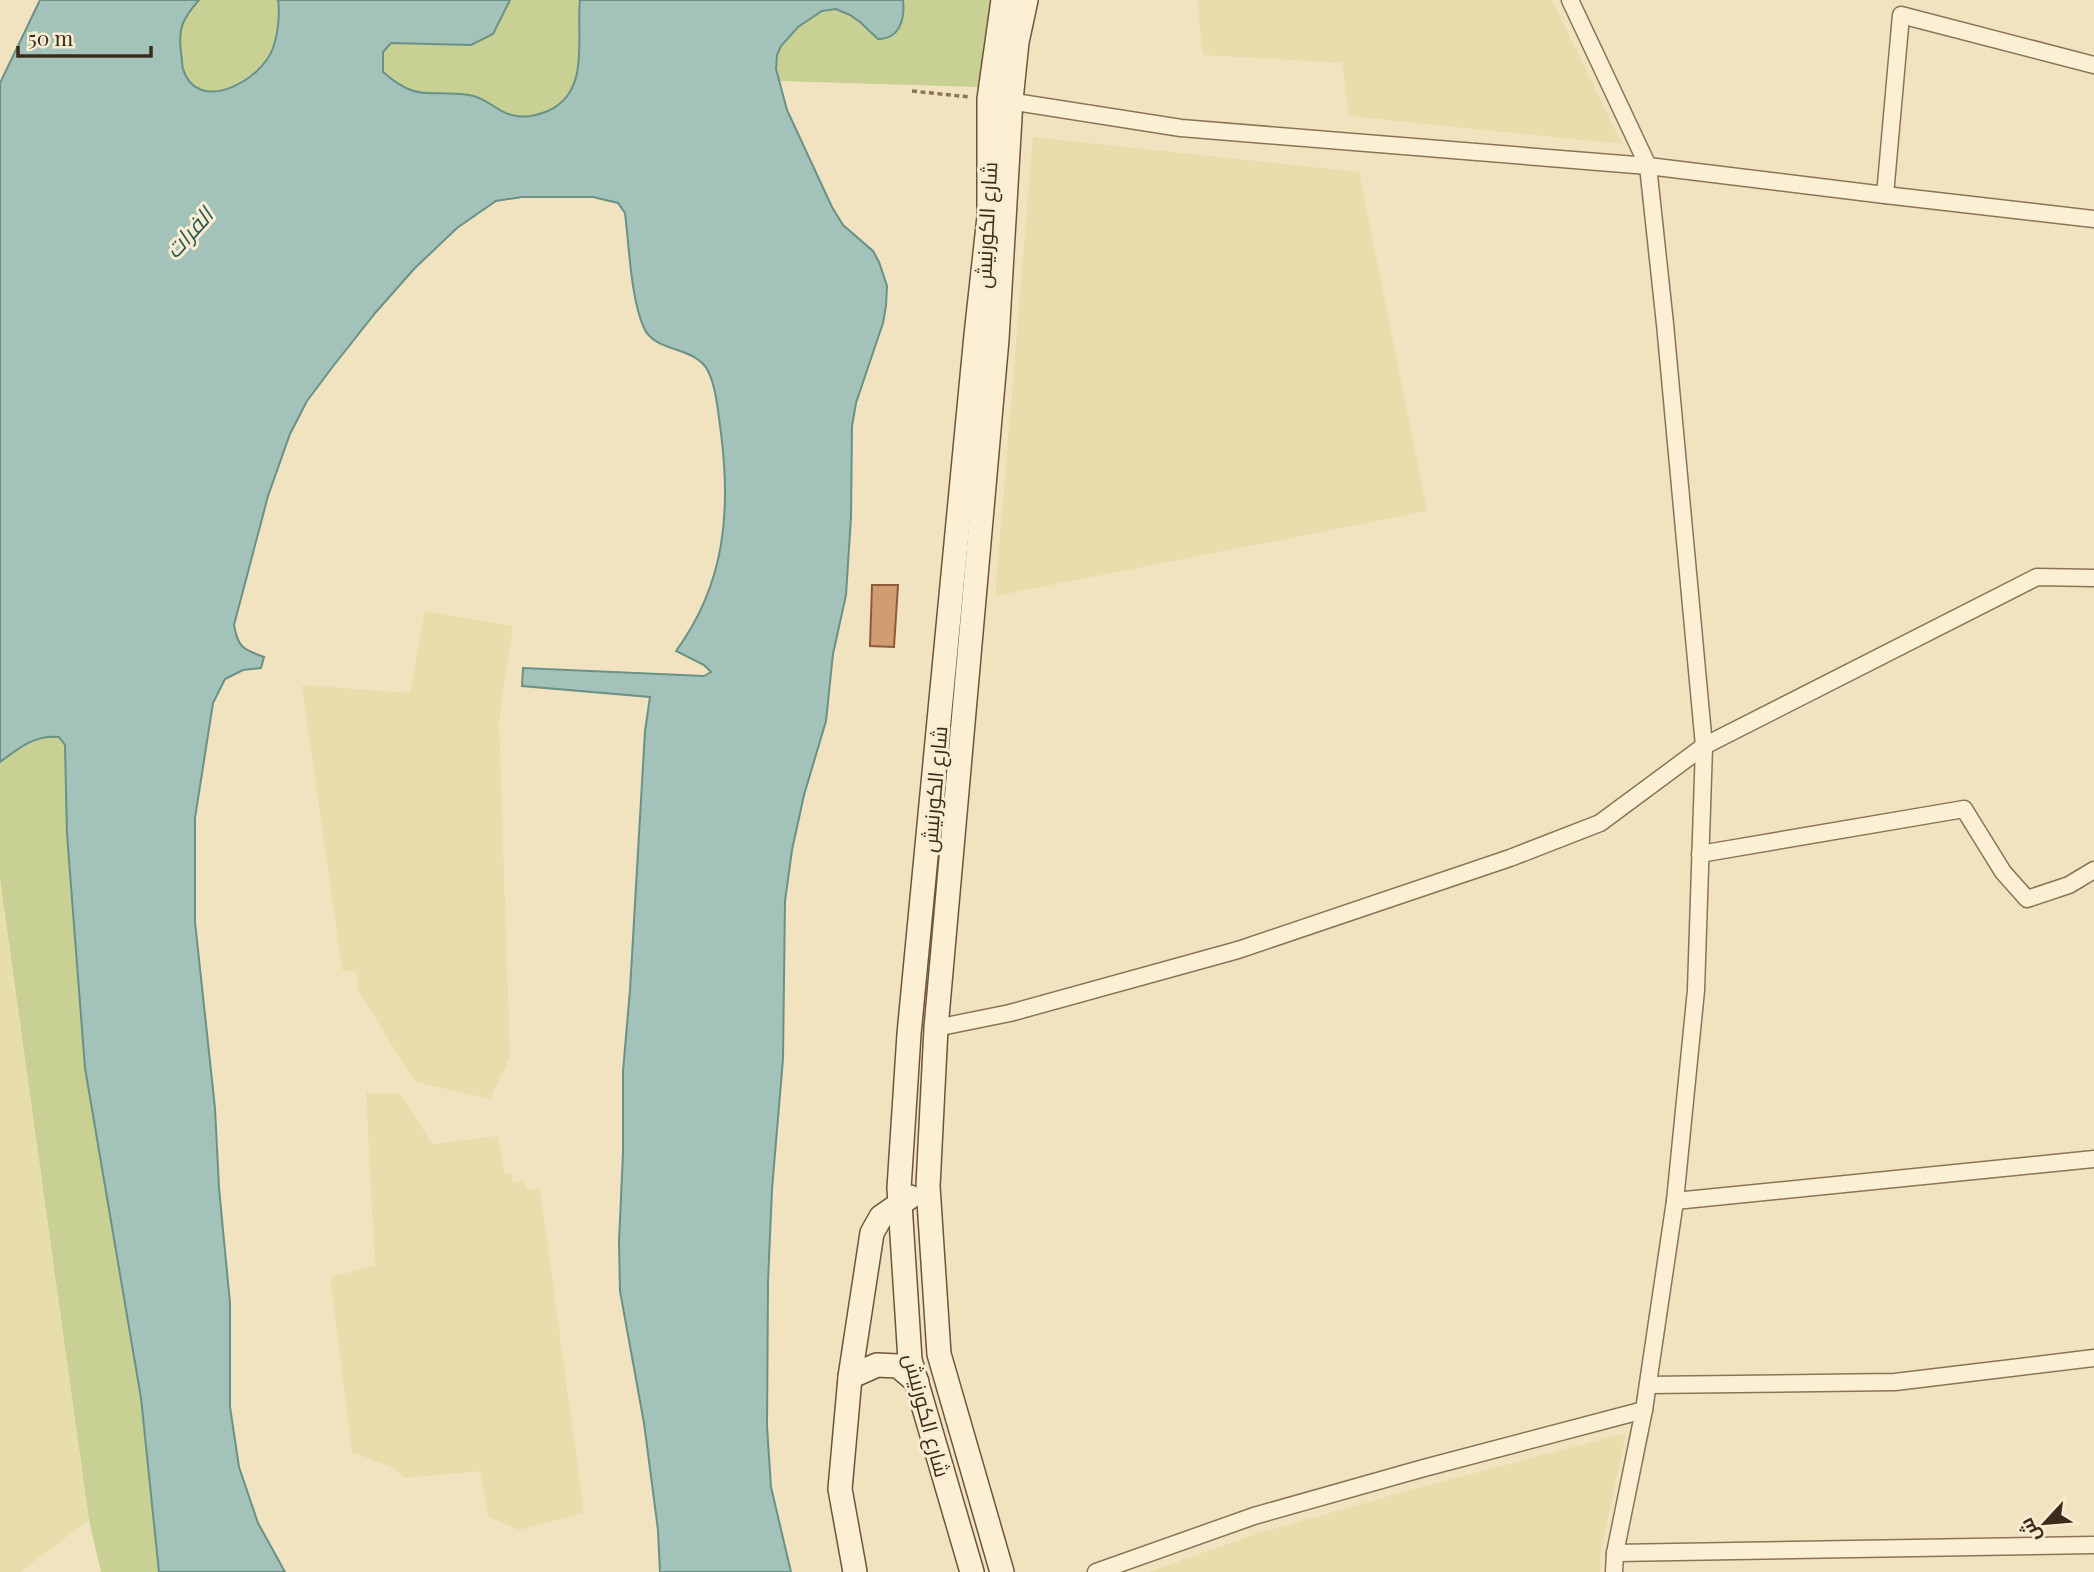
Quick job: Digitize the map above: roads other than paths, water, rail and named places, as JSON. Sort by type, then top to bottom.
[{"type":"main road","name":"شارع الكورنيش","points":[[1002,1572],[939,1354],[928,1186],[936,1028],[997,339],[1003,0]]},
{"type":"main road","name":"شارع الكورنيش","points":[[972,1572],[910,1360],[900,1168],[909,1034],[1000,100],[1026,0]]},
{"type":"main road","points":[[855,1572],[840,1489],[850,1377],[872,1234],[881,1217],[928,1186]]},
{"type":"main road","points":[[850,1377],[877,1365],[898,1366],[917,1382]]},
{"type":"street","points":[[1570,0],[1648,166],[1704,746],[1696,990],[1675,1201],[1644,1410],[1615,1553],[1614,1572]]},
{"type":"street","points":[[1885,195],[1901,15],[2094,65]]},
{"type":"street","points":[[1000,100],[1181,128],[1648,166],[2094,219]]},
{"type":"street","points":[[936,1028],[1010,1013],[1238,950],[1510,858],[1600,823],[1704,746],[2037,578],[2094,578]]},
{"type":"street","points":[[1700,854],[1964,809],[2003,872],[2027,899],[2069,885],[2094,870]]},
{"type":"street","points":[[1675,1201],[2094,1159]]},
{"type":"street","points":[[1648,1385],[1895,1382],[2094,1358]]},
{"type":"street","points":[[1096,1572],[1254,1516],[1644,1410]]},
{"type":"street","points":[[1615,1553],[2094,1545]]},
{"type":"water","name":"الفرات","points":[[40,0],[199,0],[185,19],[181,31],[183,67],[191,83],[202,90],[215,91],[244,81],[267,60],[276,37],[278,0],[510,0],[493,34],[471,45],[391,43],[383,52],[383,72],[395,82],[415,91],[475,96],[510,115],[525,117],[548,111],[562,102],[571,91],[579,62],[580,0],[903,0],[900,27],[891,36],[878,39],[850,15],[836,9],[822,11],[798,27],[781,46],[776,69],[787,110],[832,207],[843,225],[873,251],[887,286],[883,323],[856,403],[852,426],[851,517],[846,595],[833,654],[826,721],[804,795],[792,850],[785,901],[783,1059],[772,1189],[768,1282],[767,1426],[771,1487],[791,1572],[660,1572],[658,1530],[644,1423],[620,1291],[619,1242],[623,1071],[645,731],[650,697],[522,686],[523,668],[704,676],[711,672],[704,665],[676,651],[705,600],[721,547],[724,463],[715,394],[711,378],[702,363],[657,342],[644,328],[633,288],[625,213],[618,203],[593,197],[522,197],[496,201],[457,228],[414,269],[376,312],[307,401],[290,434],[268,496],[234,625],[242,646],[264,657],[261,668],[243,670],[225,679],[213,703],[195,818],[195,922],[215,1108],[219,1188],[230,1303],[230,1407],[239,1467],[258,1523],[285,1572],[159,1572],[141,1398],[85,1068],[67,834],[65,745],[59,737],[42,738],[27,744],[0,762],[0,83]]}]
